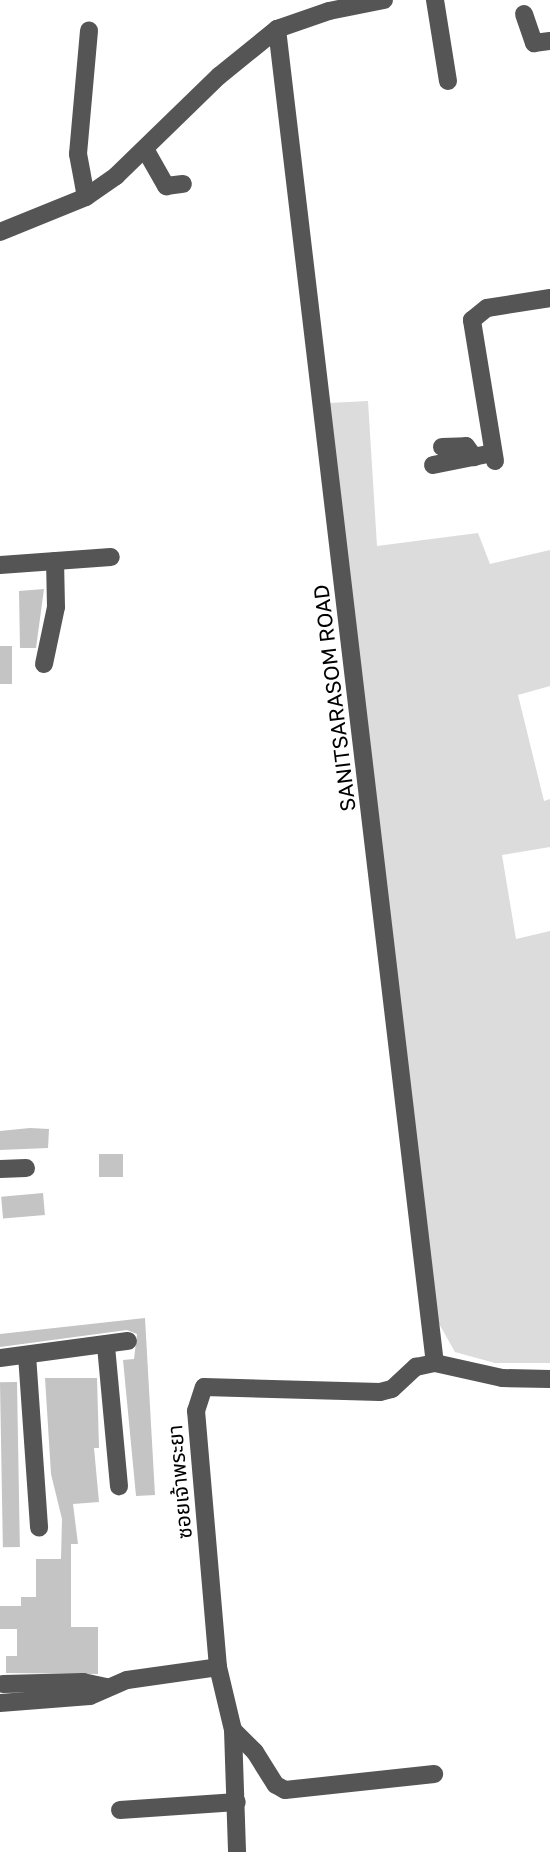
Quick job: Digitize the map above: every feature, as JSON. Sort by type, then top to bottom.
[{"type":"street","points":[[0,232],[86,197],[145,149],[219,76],[276,29],[329,10],[384,0]]},
{"type":"street","points":[[435,0],[448,80]]},
{"type":"street","points":[[524,14],[534,43],[550,41]]},
{"type":"street","name":"SANITSARASOM ROAD","points":[[276,29],[435,1363]]},
{"type":"street","points":[[86,197],[78,154],[89,30]]},
{"type":"street","points":[[145,149],[166,186],[183,184]]},
{"type":"street","points":[[433,466],[474,457],[494,457],[472,320],[487,308],[550,298]]},
{"type":"street","points":[[442,447],[466,446],[474,457]]},
{"type":"street","points":[[0,565],[111,557]]},
{"type":"street","points":[[44,664],[56,607],[55,561]]},
{"type":"street","points":[[0,1169],[26,1168]]},
{"type":"street","points":[[0,1357],[106,1346],[128,1341]]},
{"type":"street","points":[[106,1346],[119,1486]]},
{"type":"street","points":[[27,1354],[39,1528]]},
{"type":"street","points":[[435,1363],[502,1378],[550,1379]]},
{"type":"street","name":"ซอยเจ้าพระยา","points":[[218,1667],[196,1410],[200,1392],[210,1386],[380,1392],[392,1389],[416,1367],[435,1363]]},
{"type":"street","points":[[3,1684],[27,1693],[89,1696],[107,1687],[218,1667],[233,1731],[237,1852]]},
{"type":"street","points":[[0,1703],[27,1693]]},
{"type":"street","points":[[233,1731],[285,1790],[434,1774]]},
{"type":"street","points":[[120,1810],[237,1802]]},
{"type":"shaded area","points":[[368,401],[377,546],[478,533],[490,564],[550,550],[550,686],[518,695],[544,801],[550,799],[550,847],[502,855],[516,939],[550,931],[550,1363],[495,1363],[455,1352],[438,1322],[329,403]]},
{"type":"building","points":[[44,589],[36,648],[20,648],[19,591]]},
{"type":"building","points":[[0,646],[12,646],[12,684],[0,684]]},
{"type":"building","points":[[49,1129],[48,1148],[0,1150],[0,1131]]},
{"type":"building","points":[[99,1154],[123,1154],[123,1177],[99,1177]]},
{"type":"building","points":[[43,1193],[45,1215],[3,1219],[1,1197]]},
{"type":"building","points":[[145,1318],[155,1495],[136,1496],[123,1360],[134,1359],[137,1334],[127,1330],[0,1347],[0,1334]]},
{"type":"building","points":[[45,1378],[97,1378],[99,1448],[94,1448],[99,1502],[73,1504],[78,1544],[71,1544],[71,1627],[98,1627],[98,1674],[6,1673],[6,1656],[17,1656],[17,1629],[0,1629],[0,1606],[21,1606],[21,1597],[36,1597],[36,1559],[61,1559],[62,1519],[51,1474]]},
{"type":"building","points":[[0,1382],[17,1382],[20,1547],[3,1547]]}]
